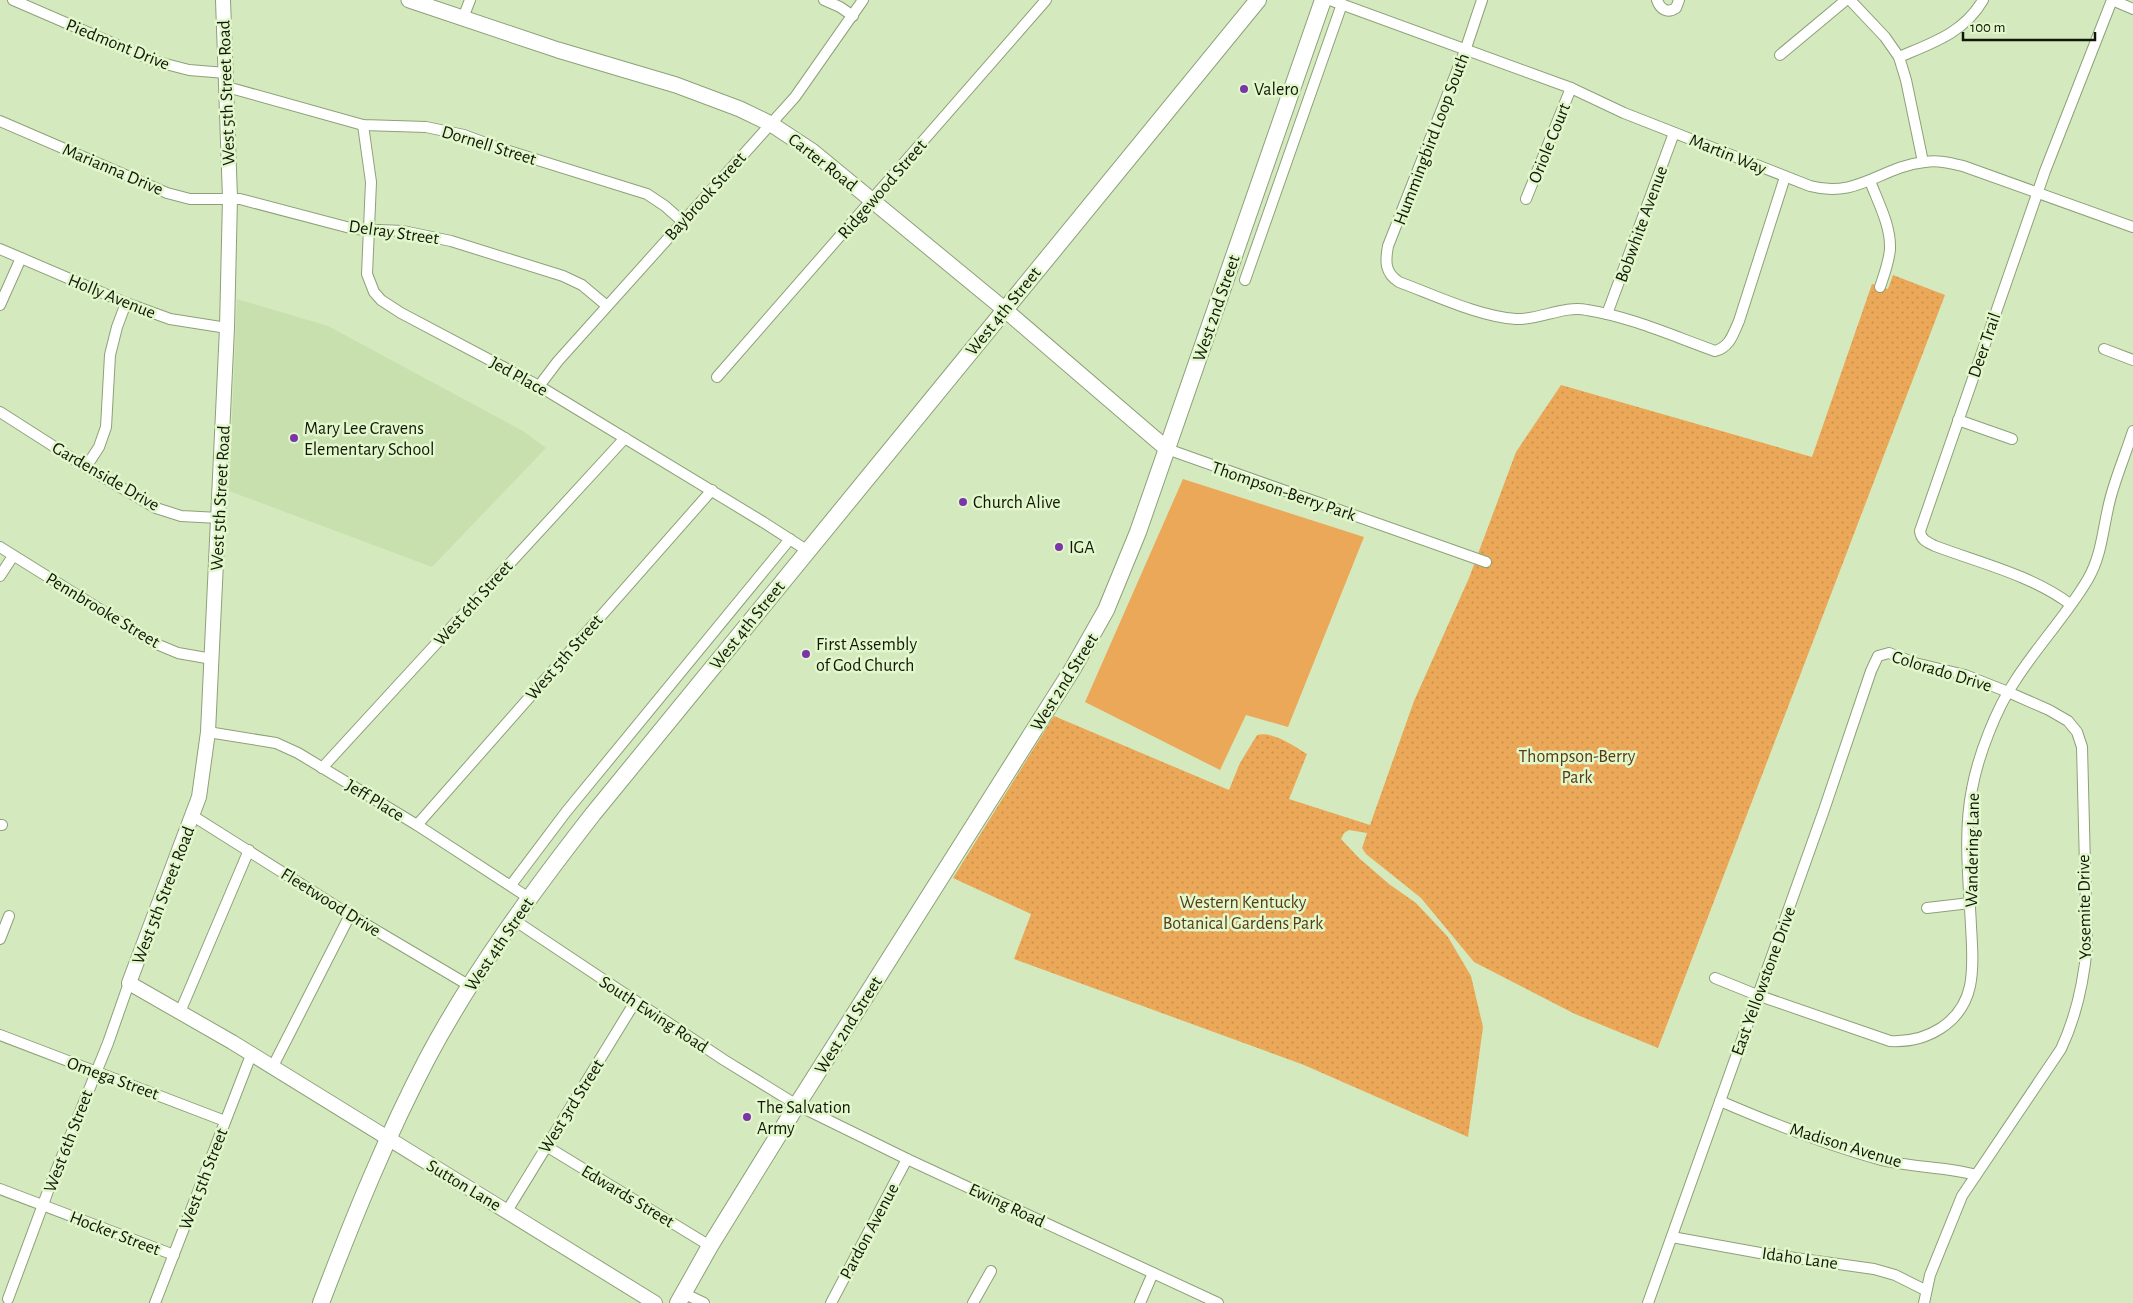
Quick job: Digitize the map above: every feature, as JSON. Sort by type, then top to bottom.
[{"type":"main road","name":"Carter Road","points":[[408,0],[558,50],[676,85],[740,109],[771,124],[812,151],[872,200],[1004,309],[1167,449]]},
{"type":"main road","name":"West 4th Street","points":[[321,1303],[369,1181],[429,1056],[470,986],[529,898],[593,814],[1258,0]]},
{"type":"main road","name":"West 2nd Street","points":[[681,1298],[710,1246],[797,1105],[1096,630],[1125,567],[1323,0]]},
{"type":"street","name":"Piedmont Drive","points":[[13,0],[154,61],[226,80]]},
{"type":"street","name":"West 5th Street Road","points":[[129,983],[193,816],[203,781],[208,732],[227,328],[230,198],[223,0]]},
{"type":"street","points":[[463,18],[470,0]]},
{"type":"street","points":[[824,0],[840,7],[853,16]]},
{"type":"street","name":"Baybrook Street","points":[[539,386],[558,361],[795,96],[863,0]]},
{"type":"street","name":"Ridgewood Street","points":[[717,376],[1046,0]]},
{"type":"street","name":"Martin Way","points":[[1330,0],[1466,48],[1571,88],[1624,113],[1810,186],[1833,190],[1845,189],[1905,167],[1923,162],[1939,161],[1963,166],[2133,227]]},
{"type":"street","name":"Hummingbird Loop South","points":[[1482,0],[1466,48],[1388,246],[1386,264],[1393,278],[1464,306],[1503,317],[1527,319],[1574,309],[1585,309],[1607,314]]},
{"type":"street","points":[[1657,0],[1662,9],[1667,11],[1676,8],[1678,0]]},
{"type":"street","points":[[1780,55],[1846,0]]},
{"type":"street","points":[[1850,0],[1885,37],[1899,57],[1906,80],[1923,162]]},
{"type":"street","points":[[1899,57],[1958,30],[1968,21],[1983,0]]},
{"type":"street","points":[[2112,0],[2133,9]]},
{"type":"street","name":"Deer Trail","points":[[2070,604],[2056,593],[2034,582],[1935,546],[1920,536],[1921,526],[2038,193],[2112,0]]},
{"type":"street","name":"West 2nd Street","points":[[1245,280],[1342,4]]},
{"type":"street","name":"Dornell Street","points":[[226,80],[363,125],[426,127],[464,135],[499,148],[647,194],[665,206],[683,222]]},
{"type":"street","name":"Oriole Court","points":[[1526,199],[1571,88]]},
{"type":"street","name":"Marianna Drive","points":[[0,120],[167,193],[190,199],[210,201],[230,198]]},
{"type":"street","name":"Jed Place","points":[[363,125],[371,182],[367,274],[374,292],[381,300],[401,313],[539,386],[712,490],[808,551]]},
{"type":"street","name":"Bobwhite Avenue","points":[[1607,314],[1674,133]]},
{"type":"street","points":[[1607,314],[1714,351],[1724,347],[1739,321],[1785,177]]},
{"type":"street","points":[[1870,181],[1885,222],[1889,240],[1889,257],[1880,287]]},
{"type":"street","name":"Delray Street","points":[[230,198],[354,229],[427,234],[537,267],[582,285],[607,306]]},
{"type":"street","points":[[1240,239],[1256,246]]},
{"type":"street","name":"Holly Avenue","points":[[0,249],[170,320],[227,328]]},
{"type":"street","points":[[0,305],[21,258]]},
{"type":"street","points":[[86,467],[104,438],[110,355],[117,327],[126,303]]},
{"type":"street","points":[[2104,349],[2133,360]]},
{"type":"street","name":"Gardenside Drive","points":[[0,412],[86,467],[156,508],[181,516],[219,518]]},
{"type":"street","points":[[1958,420],[2012,439]]},
{"type":"street","name":"Wandering Lane","points":[[1714,978],[1879,1038],[1902,1042],[1925,1037],[1946,1025],[1954,1017],[1967,996],[1972,960],[1968,831],[1972,788],[1989,734],[2008,692],[2088,579],[2099,554],[2111,497],[2133,431]]},
{"type":"street","name":"West 6th Street","points":[[322,768],[625,438]]},
{"type":"street","name":"Thompson-Berry Park","points":[[1167,449],[1486,562]]},
{"type":"street","name":"West 5th Street","points":[[417,825],[712,490]]},
{"type":"street","name":"West 4th Street","points":[[511,885],[566,812],[790,539]]},
{"type":"street","name":"Pennbrooke Street","points":[[0,547],[154,643],[178,653],[212,659]]},
{"type":"street","points":[[0,576],[13,556]]},
{"type":"street","name":"Colorado Drive","points":[[1877,659],[1883,654],[1889,653],[1915,663],[1965,675],[2008,692]]},
{"type":"street","name":"East Yellowstone Drive","points":[[1648,1303],[1824,810],[1871,671],[1877,659]]},
{"type":"street","name":"Yosemite Drive","points":[[1924,1303],[1925,1290],[1956,1207],[2061,1050],[2070,1031],[2085,968],[2087,945],[2082,747],[2077,732],[2068,721],[2049,710],[2008,692]]},
{"type":"street","name":"Jeff Place","points":[[208,732],[276,743],[298,753],[417,825],[529,898]]},
{"type":"street","name":"Fleetwood Drive","points":[[193,816],[350,915],[470,986]]},
{"type":"street","points":[[180,1012],[249,850]]},
{"type":"street","points":[[1927,908],[1970,903]]},
{"type":"street","points":[[272,1068],[350,915]]},
{"type":"street","points":[[0,939],[9,916]]},
{"type":"street","name":"South Ewing Road","points":[[514,920],[635,1002],[797,1105]]},
{"type":"street","points":[[129,983],[232,1042],[251,1055]]},
{"type":"street","name":"West 6th Street","points":[[8,1299],[129,983]]},
{"type":"street","name":"West 3rd Street","points":[[507,1211],[635,1002]]},
{"type":"street","name":"Omega Street","points":[[0,1035],[225,1121]]},
{"type":"street","name":"West 5th Street","points":[[156,1303],[251,1055]]},
{"type":"street","name":"Sutton Lane","points":[[251,1055],[655,1303]]},
{"type":"street","name":"Madison Avenue","points":[[1720,1101],[1879,1159],[1961,1171],[1976,1176]]},
{"type":"street","name":"Ewing Road","points":[[797,1105],[908,1159],[1218,1303]]},
{"type":"street","name":"Edwards Street","points":[[546,1146],[710,1246]]},
{"type":"street","name":"Pardon Avenue","points":[[831,1303],[908,1159]]},
{"type":"street","name":"Hocker Street","points":[[0,1189],[174,1255]]},
{"type":"street","name":"Idaho Lane","points":[[1672,1237],[1760,1253],[1874,1269],[1894,1275],[1925,1290]]},
{"type":"street","points":[[973,1303],[991,1271]]},
{"type":"street","points":[[1140,1303],[1153,1273]]},
{"type":"street","points":[[681,1298],[704,1303]]},
{"type":"shaded area","points":[[237,299],[328,326],[523,431],[546,448],[432,567],[229,491]]},
{"type":"green space","name":"Thompson-Berry Park","points":[[1893,275],[1945,295],[1658,1048],[1575,1014],[1474,962],[1421,898],[1366,854],[1362,848],[1367,833],[1349,830],[1344,833],[1341,839],[1359,858],[1389,884],[1416,903],[1448,937],[1471,976],[1483,1027],[1468,1137],[1304,1065],[1014,959],[1031,914],[953,878],[1054,716],[1229,790],[1240,763],[1257,735],[1263,734],[1276,737],[1307,754],[1289,799],[1370,825],[1414,701],[1469,578],[1516,452],[1561,385],[1812,457],[1872,284],[1888,289]]},
{"type":"green space","points":[[1183,479],[1364,537],[1288,727],[1246,715],[1220,770],[1085,702]]},
{"type":"place","name":"Valero","points":[[1244,89]]},
{"type":"place","name":"Mary Lee Cravens Elementary School","points":[[294,438]]},
{"type":"place","name":"Church Alive","points":[[963,502]]},
{"type":"place","name":"IGA","points":[[1059,547]]},
{"type":"place","name":"First Assembly of God Church","points":[[806,654]]},
{"type":"place","name":"The Salvation Army","points":[[747,1117]]},
{"type":"park label","name":"Western Kentucky Botanical Gardens Park","points":[[1243,912]]}]
